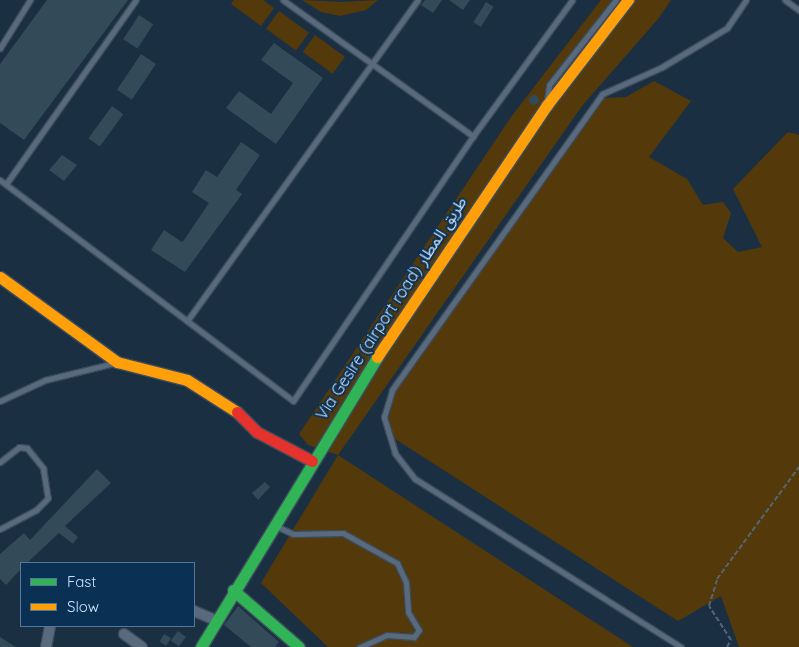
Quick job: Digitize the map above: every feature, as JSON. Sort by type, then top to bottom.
[{"type":"main road","name":"Via Gesire (airport road) طريق المطار","points":[[201,647],[233,590],[370,367],[547,106],[628,0]]},
{"type":"main road","points":[[0,277],[117,362],[187,380],[208,391],[243,416],[257,432],[312,461]]},
{"type":"main road","points":[[233,590],[299,647]]},
{"type":"street","points":[[195,611],[217,621]]},
{"type":"street","points":[[46,647],[50,627]]},
{"type":"street","points":[[124,634],[142,647]]},
{"type":"lane","points":[[0,48],[30,0]]},
{"type":"lane","points":[[6,184],[136,0]]},
{"type":"lane","points":[[283,0],[473,136]]},
{"type":"lane","points":[[187,321],[418,0]]},
{"type":"lane","points":[[0,180],[293,401],[473,136],[572,0]]},
{"type":"lane","points":[[547,106],[549,85],[616,0]]},
{"type":"lane","points":[[681,647],[415,479],[395,453],[384,417],[392,390],[602,94],[662,68],[727,28],[746,0]]},
{"type":"lane","points":[[786,0],[799,10]]},
{"type":"lane","points":[[0,401],[45,380],[117,362]]},
{"type":"lane","points":[[0,462],[19,448],[27,448],[43,468],[48,498],[36,510],[0,529]]},
{"type":"lane","points":[[274,525],[293,534],[343,533],[398,563],[406,582],[408,612],[419,630],[414,637],[388,636],[360,647]]},
{"type":"path","points":[[727,647],[731,640],[709,606],[717,579],[799,467]]},
{"type":"shaded area","points":[[234,0],[263,0],[274,8],[261,26],[231,4]]},
{"type":"shaded area","points":[[302,0],[342,2],[378,0],[366,10],[340,16],[321,12]]},
{"type":"shaded area","points":[[601,0],[671,0],[658,19],[582,106],[338,455],[308,445],[299,434],[511,117]]},
{"type":"shaded area","points":[[279,11],[309,33],[296,51],[266,29]]},
{"type":"shaded area","points":[[315,35],[345,57],[333,74],[303,52]]},
{"type":"shaded area","points":[[654,81],[691,101],[649,157],[687,179],[703,205],[723,202],[731,213],[723,238],[738,252],[762,247],[733,189],[788,132],[799,135],[799,647],[739,647],[721,596],[678,621],[386,433],[395,384],[603,98],[626,97]]},
{"type":"shaded area","points":[[338,455],[633,647],[328,647],[261,583]]},
{"type":"building","points":[[47,0],[128,0],[24,140],[0,123],[0,64]]},
{"type":"building","points":[[425,0],[442,0],[433,13],[421,5]]},
{"type":"building","points":[[449,0],[470,0],[463,10]]},
{"type":"building","points":[[486,2],[494,7],[481,27],[473,22]]},
{"type":"building","points":[[139,15],[153,24],[137,49],[123,39]]},
{"type":"building","points":[[274,43],[323,78],[276,144],[226,108],[239,91],[271,114],[293,83],[261,60]]},
{"type":"building","points":[[141,54],[156,64],[132,100],[117,90]]},
{"type":"building","points":[[532,95],[536,95],[539,100],[538,104],[532,105],[529,102],[529,98]]},
{"type":"building","points":[[112,106],[123,114],[100,147],[88,138]]},
{"type":"building","points":[[241,142],[260,155],[236,190],[242,194],[185,272],[151,250],[164,230],[182,242],[184,240],[209,203],[192,192],[206,170],[217,177]]},
{"type":"building","points":[[62,155],[77,165],[64,181],[49,170]]},
{"type":"building","points":[[97,469],[111,483],[65,526],[78,537],[73,544],[59,533],[28,562],[20,562],[20,570],[6,585],[0,579],[0,554],[24,533],[30,540]]},
{"type":"building","points":[[265,482],[270,487],[258,500],[252,493]]},
{"type":"building","points":[[238,606],[279,642],[275,647],[251,647],[224,625]]},
{"type":"building","points":[[178,631],[186,637],[179,647],[171,641]]},
{"type":"building","points":[[164,634],[171,638],[166,646],[160,642]]},
{"type":"building","points":[[0,637],[16,647],[0,647]]},
{"type":"traffic: fast","points":[[201,647],[377,357]]},
{"type":"traffic: fast","points":[[233,590],[299,647]]},
{"type":"traffic: slow","points":[[377,357],[547,105],[628,0]]},
{"type":"traffic: slow","points":[[0,277],[117,362],[187,380],[237,412]]},
{"type":"traffic: jam","points":[[237,412],[257,432],[312,461]]}]
